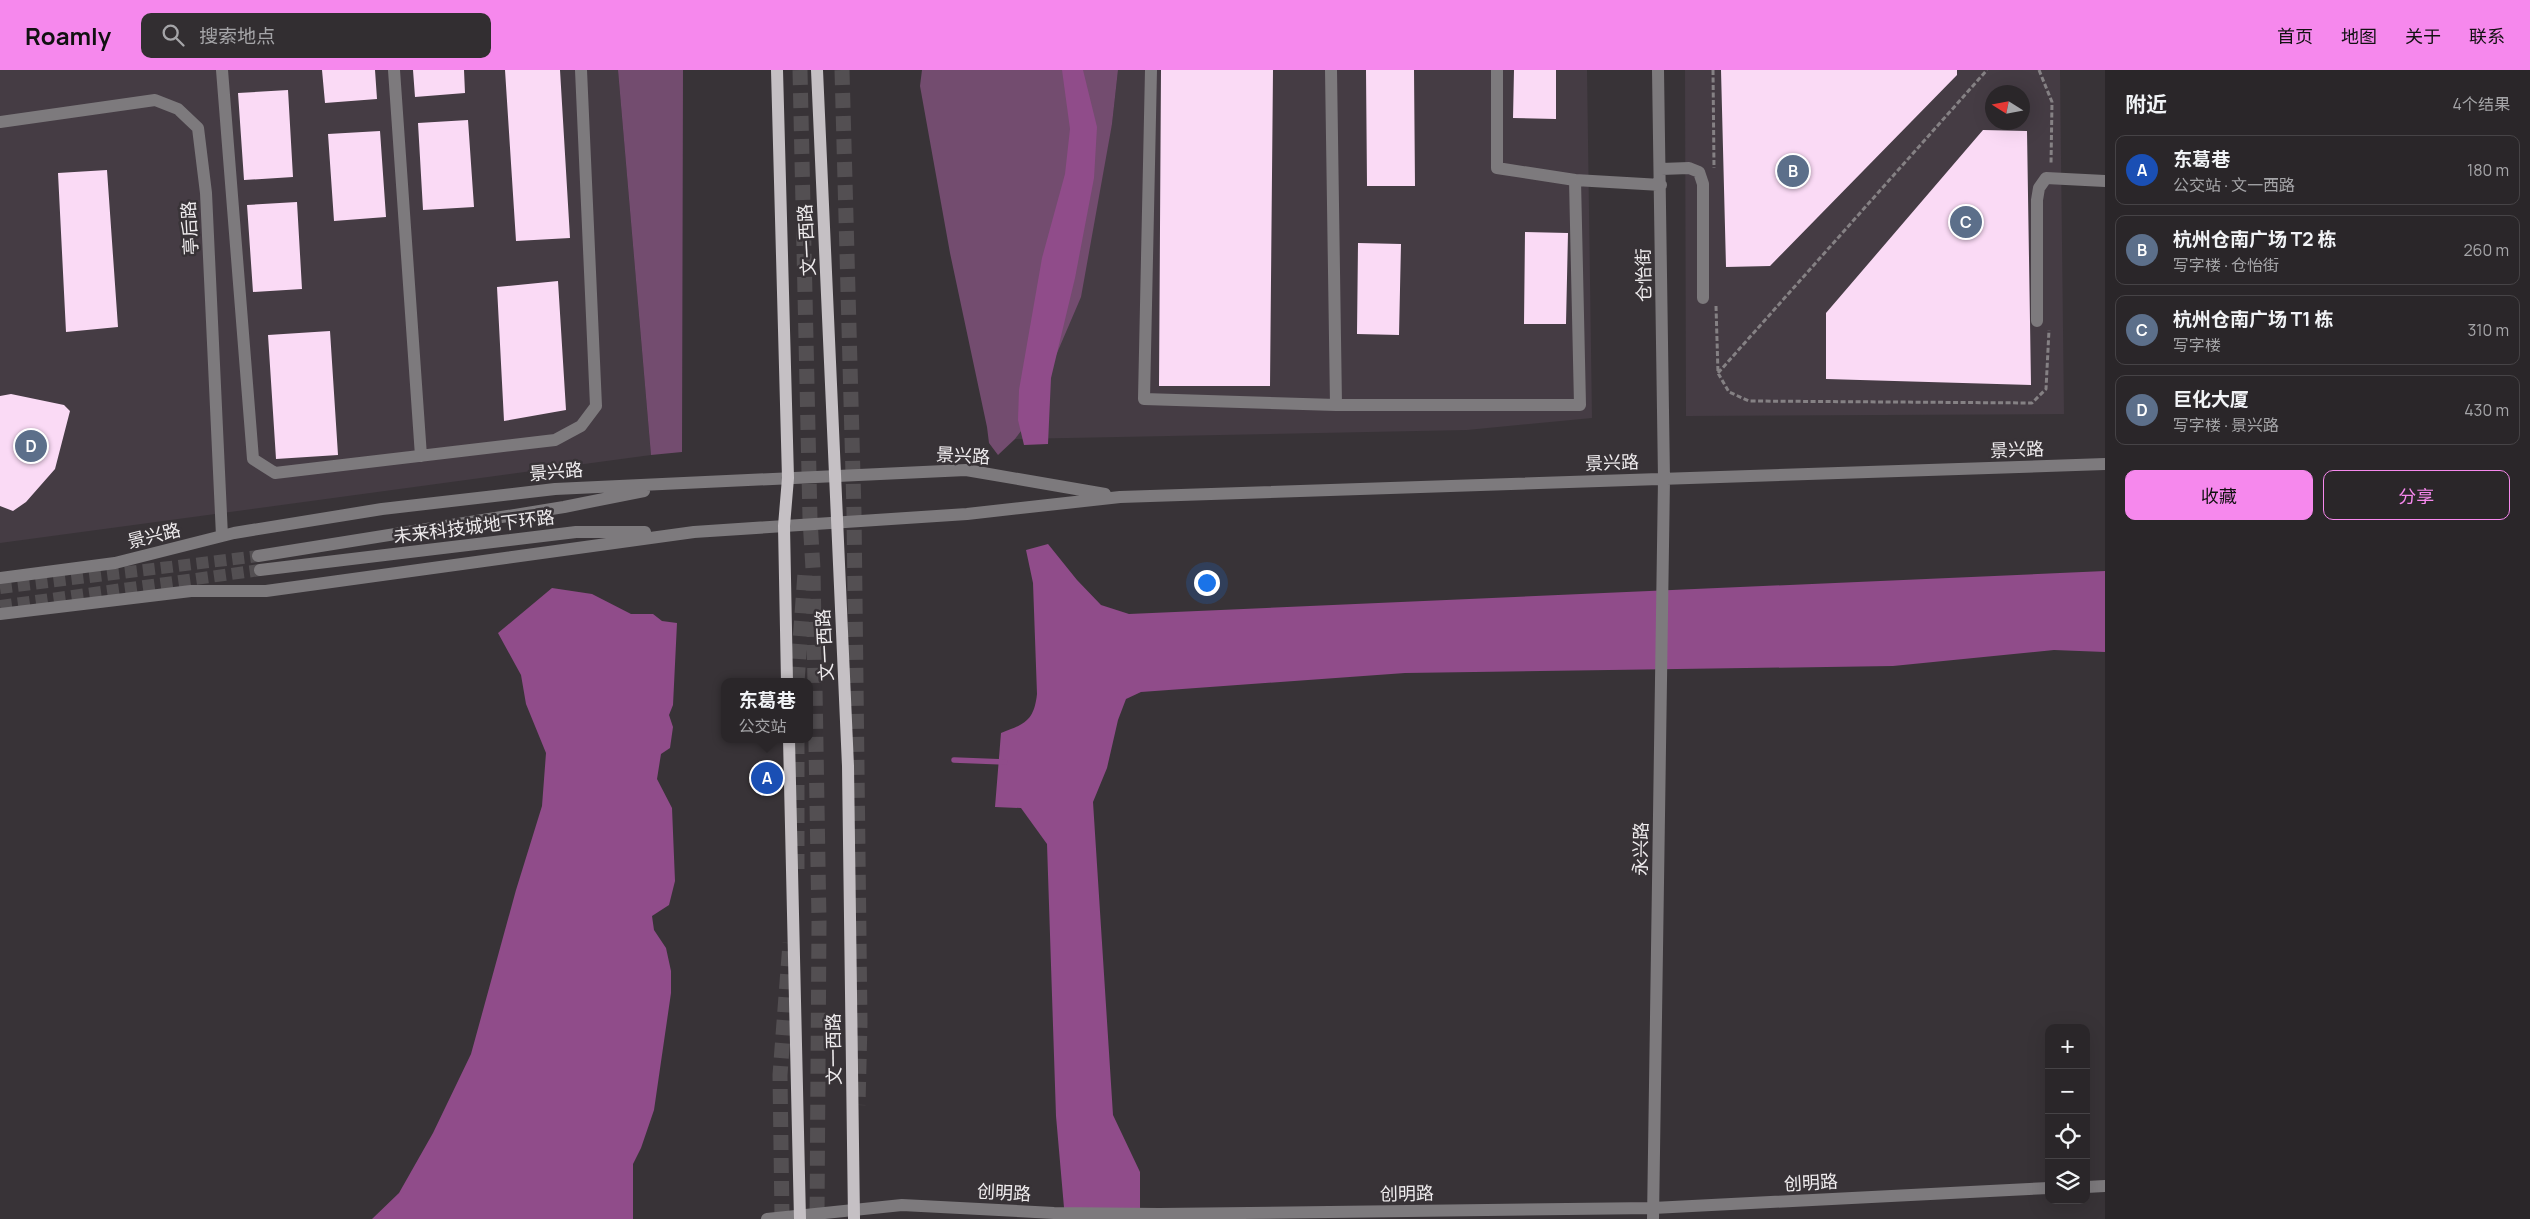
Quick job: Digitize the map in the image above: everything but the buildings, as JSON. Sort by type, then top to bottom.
[{"type":"main road","name":"文一西路","points":[[777,70],[788,478],[784,526],[787,678]]},
{"type":"main road","name":"文一西路","points":[[817,70],[848,766],[854,1214]]},
{"type":"main road","name":"文一西路","points":[[789,743],[800,1217]]},
{"type":"street","points":[[222,70],[253,460],[275,473],[555,440],[581,426],[596,406],[581,70]]},
{"type":"street","points":[[394,70],[421,456]]},
{"type":"street","points":[[1151,70],[1144,399],[1336,405],[1580,405],[1575,180]]},
{"type":"street","points":[[1331,70],[1336,405]]},
{"type":"street","points":[[1497,70],[1498,168],[1575,180],[1661,185]]},
{"type":"street","name":"仓怡街","points":[[1658,70],[1664,479]]},
{"type":"street","name":"亭后路","points":[[0,122],[155,100],[178,109],[198,128],[206,193],[222,536]]},
{"type":"street","points":[[1660,169],[1689,168],[1699,172],[1703,184],[1702,298]]},
{"type":"street","points":[[2043,321],[2037,200],[2039,188],[2046,178],[2105,181]]},
{"type":"street","name":"景兴路","points":[[0,614],[191,590],[266,592],[694,532],[967,514],[1120,497],[2105,464]]},
{"type":"street","name":"景兴路","points":[[0,578],[115,564],[222,536],[382,509],[555,489],[966,470],[1120,497]]},
{"type":"street","name":"永兴路","points":[[1653,1214],[1661,569],[1664,479]]},
{"type":"street","name":"未来科技城地下环路","points":[[258,556],[564,507],[685,483]]},
{"type":"street","name":"未来科技城地下环路","points":[[260,570],[576,532],[694,532]]},
{"type":"street","points":[[2090,1187],[2105,1186]]},
{"type":"street","name":"创明路","points":[[767,1219],[854,1214],[902,1205],[1054,1213],[1653,1214],[2045,1188]]},
{"type":"path","points":[[1718,373],[1988,70]]},
{"type":"path","points":[[2039,70],[2052,102],[2051,178]]},
{"type":"path","points":[[1716,304],[1718,373],[1730,392],[1749,401],[2032,402],[2046,388],[2043,321]]},
{"type":"shaded area","points":[[0,70],[618,70],[651,455],[0,543]]},
{"type":"shaded area","points":[[618,70],[683,70],[682,452],[651,455]]},
{"type":"shaded area","points":[[922,70],[1118,70],[1112,124],[1081,297],[1027,423],[1015,439],[998,455],[989,443],[950,253],[920,86]]},
{"type":"shaded area","points":[[1062,70],[1083,70],[1097,127],[1094,178],[1075,278],[1051,378],[1048,444],[1024,445],[1018,420],[1019,390],[1042,258],[1065,174],[1070,129]]},
{"type":"shaded area","points":[[1118,70],[1587,70],[1592,418],[1467,430],[1015,439],[1027,423],[1112,124]]},
{"type":"shaded area","points":[[1685,70],[2060,70],[2064,414],[1686,416]]},
{"type":"shaded area","points":[[1048,544],[1077,580],[1101,605],[1129,614],[2105,571],[2105,652],[2054,650],[1893,666],[1405,673],[1141,692],[1126,699],[1118,720],[1107,768],[1093,802],[1113,1115],[1140,1172],[1140,1219],[1065,1219],[1056,1116],[1047,844],[1021,808],[995,807],[1001,733],[1027,720],[1031,716],[1036,703],[1033,583],[1026,550]]},
{"type":"shaded area","points":[[552,588],[592,594],[631,614],[653,614],[662,621],[677,623],[673,705],[669,715],[673,727],[670,748],[661,754],[657,779],[672,808],[675,881],[669,905],[652,916],[654,930],[666,948],[671,971],[671,993],[654,1110],[641,1148],[633,1164],[633,1219],[372,1219],[399,1193],[433,1133],[471,1054],[516,890],[542,806],[546,753],[526,704],[521,675],[498,633]]},
{"type":"waterway","points":[[954,760],[1005,762]]},
{"type":"tunnel","points":[[800,70],[810,519],[813,569],[819,922],[817,1219]]},
{"type":"tunnel","points":[[842,70],[854,512],[860,1023],[858,1105]]},
{"type":"tunnel","points":[[0,588],[258,556]]},
{"type":"tunnel","points":[[0,606],[260,570]]},
{"type":"tunnel","points":[[797,678],[805,573]]},
{"type":"tunnel","points":[[797,743],[797,873]]},
{"type":"tunnel","points":[[782,1219],[780,1075],[790,943]]},
{"type":"place","name":"杭州仓南广场 T2 栋","points":[[1793,171]]},
{"type":"place","name":"杭州仓南广场 T1 栋","points":[[1966,222]]},
{"type":"place","name":"巨化大厦","points":[[31,446]]},
{"type":"place","name":"东葛巷","points":[[767,778]]}]
